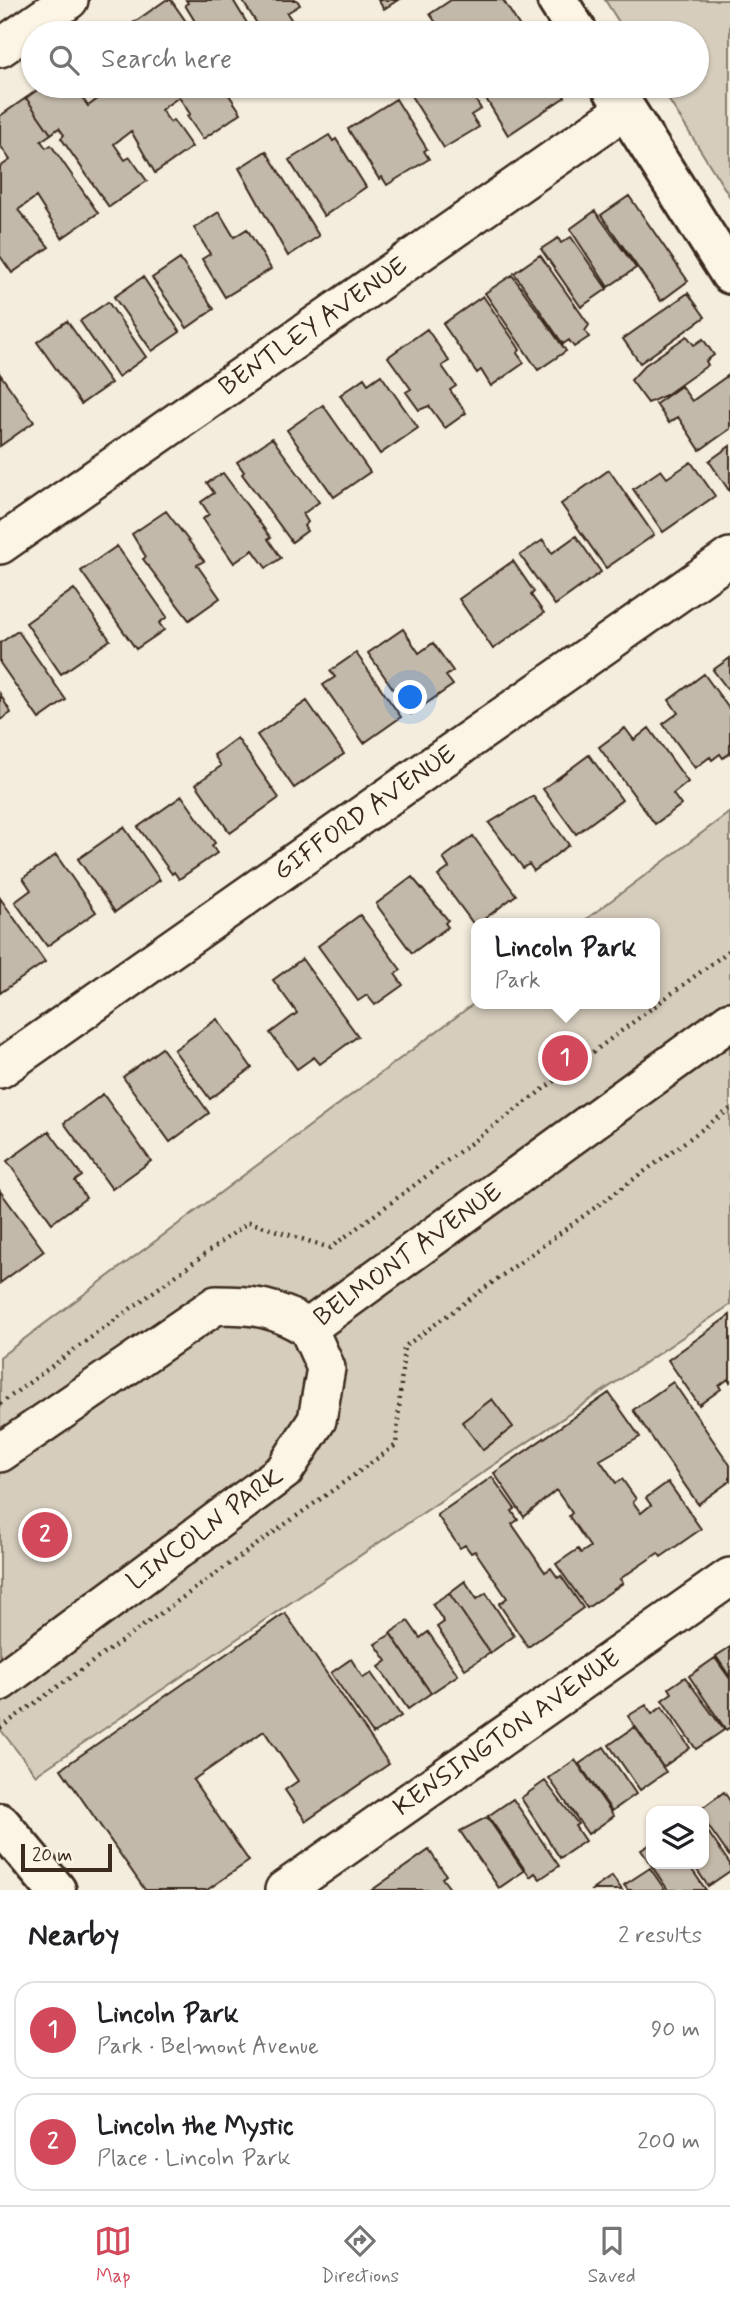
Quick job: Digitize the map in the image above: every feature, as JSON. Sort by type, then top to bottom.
[{"type":"main road","points":[[556,0],[570,21]]},
{"type":"main road","points":[[619,98],[730,274]]},
{"type":"main road","points":[[0,1823],[56,1890]]},
{"type":"street","points":[[39,21],[69,0]]},
{"type":"street","points":[[0,48],[21,33]]},
{"type":"street","name":"BENTLEY AVENUE","points":[[0,545],[619,98]]},
{"type":"street","name":"GIFFORD AVENUE","points":[[0,1069],[730,557]]},
{"type":"street","name":"BELMONT AVENUE","points":[[0,1453],[216,1306],[250,1305],[282,1311],[308,1328],[730,1021]]},
{"type":"street","name":"LINCOLN PARK","points":[[0,1682],[285,1471],[317,1420],[326,1368],[308,1328]]},
{"type":"street","name":"KENSINGTON AVENUE","points":[[284,1890],[730,1577]]},
{"type":"path","points":[[660,1002],[730,950]]},
{"type":"path","points":[[0,1404],[249,1222],[330,1248],[651,1009]]},
{"type":"path","points":[[0,1728],[396,1445],[404,1347],[730,1109]]},
{"type":"shaded area","points":[[605,0],[730,0],[730,197],[668,98],[709,98],[709,21],[618,21]]},
{"type":"shaded area","points":[[730,812],[730,1305],[36,1775],[0,1729],[0,1357],[471,1006],[471,1009],[660,1009],[660,918],[588,918]]},
{"type":"building","points":[[166,0],[171,0],[186,21],[136,21]]},
{"type":"building","points":[[186,0],[233,0],[246,21],[195,21],[185,5],[188,3]]},
{"type":"building","points":[[242,0],[297,0],[300,5],[287,13],[292,21],[255,21]]},
{"type":"building","points":[[378,0],[398,0],[384,9]]},
{"type":"building","points":[[451,0],[503,0],[516,21],[435,21],[430,14]]},
{"type":"building","points":[[26,98],[82,98],[88,106],[99,98],[178,98],[161,110],[170,122],[173,120],[192,147],[155,173],[131,131],[114,144],[125,160],[130,157],[147,181],[109,207],[61,138],[64,135],[59,128],[51,134]]},
{"type":"building","points":[[26,98],[51,134],[41,141],[46,148],[51,145],[98,213],[62,238],[36,197],[18,210],[49,247],[12,273],[0,256],[0,167],[10,160],[0,145],[0,116]]},
{"type":"building","points":[[180,98],[231,98],[241,113],[203,139],[187,116],[190,114]]},
{"type":"building","points":[[412,98],[474,98],[481,109],[471,115],[479,127],[444,148]]},
{"type":"building","points":[[486,98],[564,98],[508,135]]},
{"type":"building","points":[[396,99],[427,149],[424,151],[429,159],[387,185],[382,177],[379,179],[348,129]]},
{"type":"building","points":[[329,135],[333,141],[336,139],[366,187],[324,216],[289,160]]},
{"type":"building","points":[[266,151],[319,236],[288,256],[239,168]]},
{"type":"building","points":[[629,196],[688,281],[661,301],[601,215]]},
{"type":"building","points":[[595,211],[636,268],[608,287],[570,229]]},
{"type":"building","points":[[219,212],[234,237],[247,229],[271,269],[225,297],[202,259],[210,254],[194,228]]},
{"type":"building","points":[[571,237],[607,289],[581,307],[541,249],[558,238],[561,243]]},
{"type":"building","points":[[540,255],[589,325],[585,331],[589,337],[574,347],[569,340],[563,344],[514,273]]},
{"type":"building","points":[[180,259],[214,309],[187,328],[152,278]]},
{"type":"building","points":[[512,275],[566,351],[538,370],[485,293]]},
{"type":"building","points":[[143,277],[180,332],[152,351],[114,297]]},
{"type":"building","points":[[688,293],[705,317],[640,363],[623,339]]},
{"type":"building","points":[[483,296],[517,345],[520,350],[517,353],[524,363],[491,386],[481,370],[477,373],[443,324]]},
{"type":"building","points":[[108,302],[146,357],[118,377],[80,321]]},
{"type":"building","points":[[67,321],[111,383],[81,404],[37,342]]},
{"type":"building","points":[[427,329],[449,361],[442,366],[456,386],[450,390],[466,413],[445,428],[429,406],[419,410],[406,392],[411,389],[388,357]]},
{"type":"building","points":[[687,336],[694,345],[703,339],[714,355],[706,361],[708,365],[666,395],[648,403],[631,380],[645,365]]},
{"type":"building","points":[[0,374],[34,422],[0,446]]},
{"type":"building","points":[[730,374],[730,429],[700,450],[678,417],[669,423],[656,404],[681,386],[692,401]]},
{"type":"building","points":[[381,375],[418,428],[380,454],[340,395],[364,378],[368,384]]},
{"type":"building","points":[[323,405],[370,472],[334,497],[287,430]]},
{"type":"building","points":[[272,438],[319,502],[303,514],[308,522],[304,526],[307,531],[292,542],[242,474],[244,472],[237,462]]},
{"type":"building","points":[[730,446],[730,492],[709,461]]},
{"type":"building","points":[[691,462],[715,496],[663,532],[633,489],[661,470],[667,478]]},
{"type":"building","points":[[609,470],[654,535],[606,568],[561,504]]},
{"type":"building","points":[[223,473],[271,538],[268,539],[281,558],[266,568],[253,550],[234,563],[203,519],[209,514],[201,502],[214,493],[207,483]]},
{"type":"building","points":[[166,511],[204,561],[197,565],[220,598],[189,620],[143,559],[146,557],[132,534]]},
{"type":"building","points":[[576,536],[601,572],[555,605],[520,555],[543,540],[552,553]]},
{"type":"building","points":[[117,546],[167,617],[159,623],[164,630],[136,649],[81,571]]},
{"type":"building","points":[[513,561],[534,592],[531,595],[544,613],[493,649],[459,599]]},
{"type":"building","points":[[74,589],[110,640],[61,674],[26,623]]},
{"type":"building","points":[[403,629],[419,653],[433,643],[453,671],[446,676],[453,685],[411,714],[368,653]]},
{"type":"building","points":[[18,631],[66,700],[39,719],[0,663],[0,643]]},
{"type":"building","points":[[356,653],[401,717],[364,743],[323,685],[335,677],[330,671]]},
{"type":"building","points":[[730,658],[730,692],[713,670]]},
{"type":"building","points":[[704,674],[730,710],[730,753],[723,758],[720,754],[712,760],[710,757],[695,768],[663,724],[678,713],[669,700]]},
{"type":"building","points":[[0,694],[11,713],[0,720]]},
{"type":"building","points":[[307,701],[344,754],[294,788],[257,735]]},
{"type":"building","points":[[625,728],[634,740],[649,728],[688,782],[673,794],[681,805],[655,824],[599,747]]},
{"type":"building","points":[[237,738],[279,798],[230,833],[196,784],[221,766],[214,755]]},
{"type":"building","points":[[589,755],[622,800],[576,834],[543,789]]},
{"type":"building","points":[[182,796],[215,843],[212,846],[217,853],[179,879],[174,872],[172,874],[138,827]]},
{"type":"building","points":[[533,796],[569,845],[534,871],[529,864],[523,868],[489,823]]},
{"type":"building","points":[[124,827],[160,880],[115,912],[78,859]]},
{"type":"building","points":[[473,836],[516,895],[486,918],[471,918],[471,921],[438,876],[449,868],[443,858]]},
{"type":"building","points":[[56,855],[96,912],[47,946],[15,902],[31,890],[23,878]]},
{"type":"building","points":[[412,877],[448,920],[445,923],[448,927],[412,953],[376,904]]},
{"type":"building","points":[[0,898],[45,962],[0,993]]},
{"type":"building","points":[[360,915],[401,970],[395,974],[403,985],[375,1005],[367,995],[358,1001],[318,946]]},
{"type":"building","points":[[302,959],[358,1036],[320,1064],[314,1057],[297,1069],[270,1033],[297,1013],[273,980]]},
{"type":"building","points":[[217,1019],[252,1068],[210,1099],[174,1050]]},
{"type":"building","points":[[162,1048],[209,1113],[170,1142],[123,1077]]},
{"type":"building","points":[[103,1094],[151,1161],[112,1189],[64,1123]]},
{"type":"building","points":[[49,1131],[82,1176],[75,1181],[86,1198],[52,1223],[7,1161]]},
{"type":"building","points":[[0,1191],[44,1251],[0,1283]]},
{"type":"building","points":[[730,1315],[730,1383],[728,1379],[719,1386],[721,1389],[699,1405],[668,1360]]},
{"type":"building","points":[[673,1382],[730,1465],[730,1481],[698,1504],[633,1410]]},
{"type":"building","points":[[609,1393],[640,1437],[600,1460],[616,1483],[622,1479],[636,1499],[633,1502],[641,1513],[651,1505],[646,1498],[668,1482],[701,1529],[661,1557],[658,1553],[620,1579],[623,1583],[587,1608],[556,1564],[578,1549],[581,1553],[590,1547],[569,1516],[572,1513],[556,1490],[524,1517],[494,1473]]},
{"type":"building","points":[[492,1399],[513,1427],[483,1450],[462,1422]]},
{"type":"building","points":[[492,1477],[515,1509],[512,1511],[518,1520],[512,1524],[545,1572],[551,1568],[558,1578],[561,1576],[583,1608],[528,1647],[499,1604],[507,1598],[475,1551],[471,1553],[465,1545],[460,1548],[437,1515]]},
{"type":"building","points":[[465,1581],[477,1599],[486,1593],[514,1636],[490,1653],[449,1593]]},
{"type":"building","points":[[449,1593],[490,1653],[465,1669],[437,1627],[444,1622],[432,1604]]},
{"type":"building","points":[[285,1613],[389,1764],[306,1821],[285,1790],[298,1781],[264,1731],[193,1780],[249,1861],[207,1890],[145,1890],[61,1769]]},
{"type":"building","points":[[408,1621],[420,1638],[428,1632],[458,1675],[431,1693],[390,1633]]},
{"type":"building","points":[[391,1634],[431,1693],[408,1709],[379,1667],[387,1661],[375,1644]]},
{"type":"building","points":[[730,1647],[730,1677],[716,1656]]},
{"type":"building","points":[[715,1658],[730,1679],[730,1727],[726,1730],[689,1676]]},
{"type":"building","points":[[351,1659],[363,1678],[371,1673],[401,1716],[373,1734],[331,1673]]},
{"type":"building","points":[[685,1677],[724,1730],[696,1749],[662,1700],[672,1693],[669,1688]]},
{"type":"building","points":[[646,1705],[652,1714],[662,1707],[690,1748],[663,1767],[628,1716]]},
{"type":"building","points":[[635,1727],[666,1772],[640,1790],[609,1745]]},
{"type":"building","points":[[604,1747],[636,1794],[612,1811],[579,1764]]},
{"type":"building","points":[[575,1760],[614,1816],[588,1834],[549,1778]]},
{"type":"building","points":[[545,1781],[578,1824],[575,1826],[585,1841],[560,1858],[521,1798]]},
{"type":"building","points":[[724,1792],[730,1801],[730,1857],[709,1827],[709,1806],[705,1806]]},
{"type":"building","points":[[513,1799],[559,1866],[540,1879],[535,1873],[530,1877],[488,1816]]},
{"type":"building","points":[[487,1817],[524,1871],[499,1888],[460,1831]]},
{"type":"building","points":[[709,1833],[730,1864],[730,1871],[708,1886],[696,1869],[709,1869]]},
{"type":"building","points":[[429,1850],[446,1875],[442,1878],[451,1890],[372,1890]]},
{"type":"building","points":[[651,1869],[665,1890],[628,1890],[624,1885]]},
{"type":"building","points":[[654,1869],[691,1869],[706,1890],[668,1890]]},
{"type":"building","points":[[612,1876],[622,1890],[592,1890]]},
{"type":"place","name":"Lincoln Park","points":[[565,1058]]},
{"type":"place","name":"Lincoln the Mystic","points":[[45,1535]]}]
